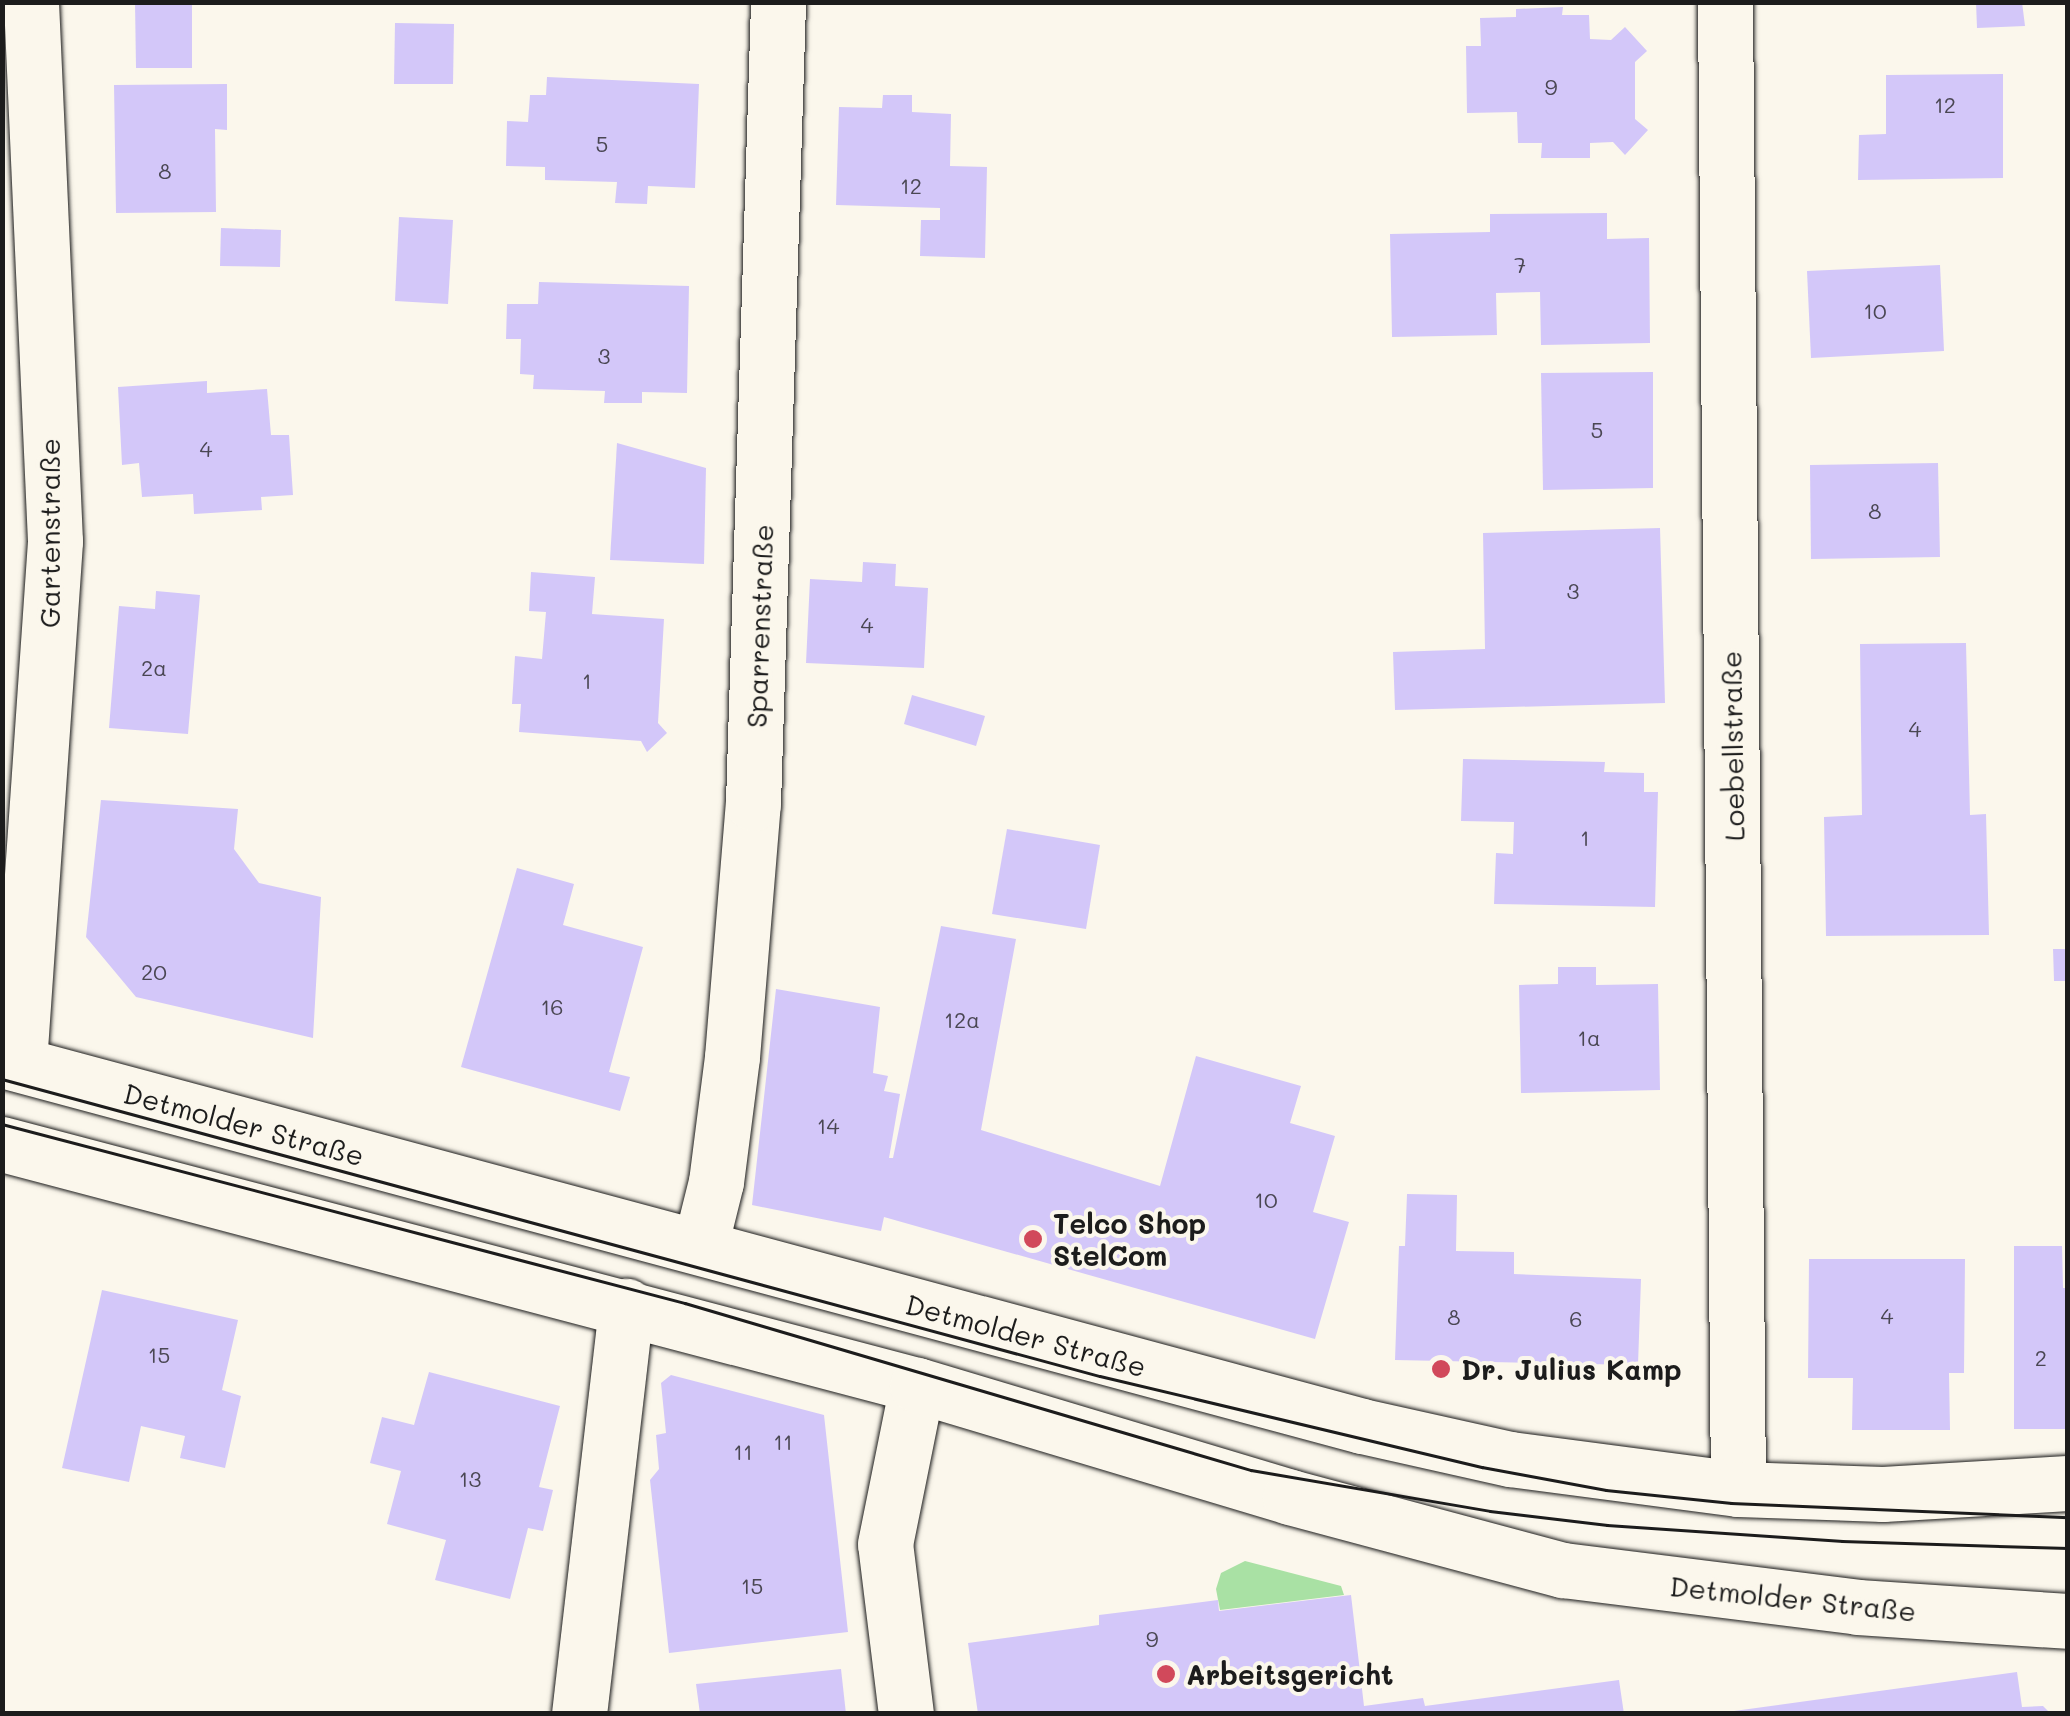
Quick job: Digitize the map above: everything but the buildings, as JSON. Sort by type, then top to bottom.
[{"type":"main road","name":"Gartenstraße","points":[[11,1061],[55,541],[31,2]]},
{"type":"main road","name":"Sparrenstraße","points":[[700,1246],[716,1182],[732,1057],[753,803],[778,2]]},
{"type":"main road","name":"Loebellstraße","points":[[1725,2],[1738,1489]]},
{"type":"main road","name":"Detmolder Straße","points":[[11,1061],[1362,1426],[1510,1459],[1738,1489],[1883,1494],[2068,1483]]},
{"type":"main road","name":"Detmolder Straße","points":[[2,1144],[626,1306],[916,1386],[1290,1497],[1562,1570],[1858,1608],[2052,1621]]},
{"type":"main road","points":[[579,1714],[626,1306]]},
{"type":"main road","points":[[906,1714],[884,1544],[916,1386]]},
{"type":"green space","points":[[1245,1561],[1341,1586],[1344,1595],[1220,1610],[1216,1589],[1221,1573]]},
{"type":"tram line","points":[[2,1079],[1100,1376],[1482,1467],[1606,1490],[1731,1503],[2068,1517]]},
{"type":"tram line","points":[[2,1124],[685,1303],[1251,1470],[1490,1511],[1607,1525],[1842,1541],[2068,1548]]},
{"type":"place","name":"Telco Shop StelCom","points":[[1033,1239]]},
{"type":"place","name":"Dr. Julius Kamp","points":[[1441,1369]]},
{"type":"place","name":"Arbeitsgericht","points":[[1166,1674]]}]
